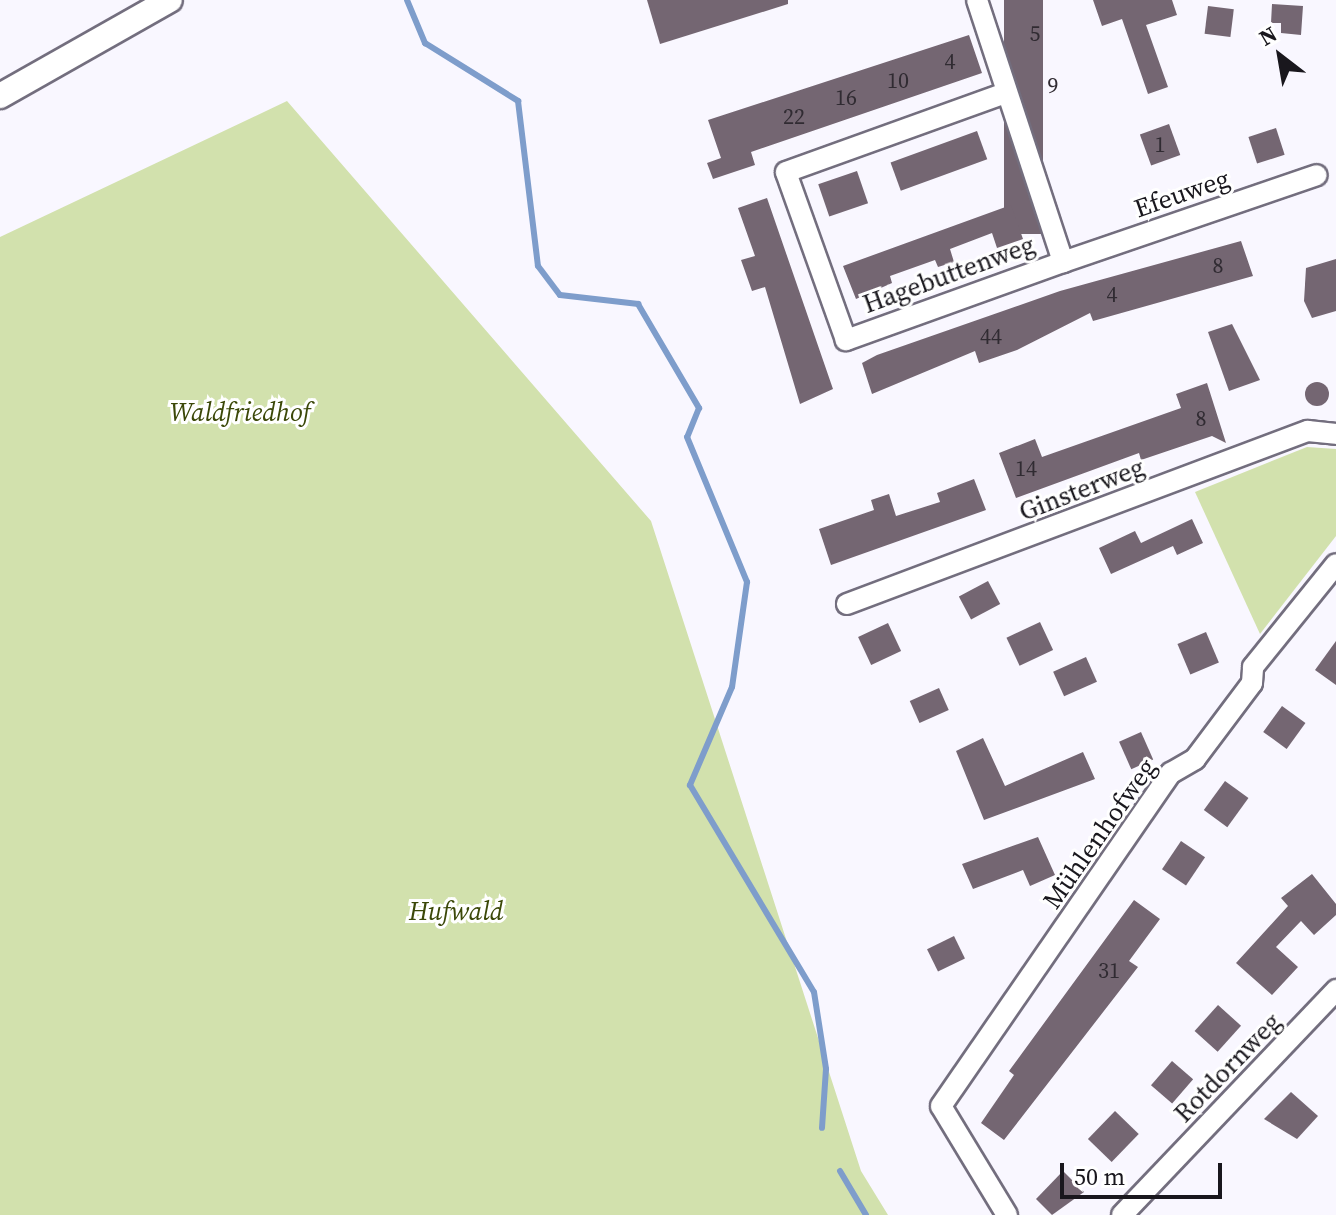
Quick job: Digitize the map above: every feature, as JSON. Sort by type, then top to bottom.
[{"type":"street","points":[[0,96],[170,0]]},
{"type":"street","name":"Hagebuttenweg","points":[[977,0],[1063,262],[846,340],[786,172],[1006,93]]},
{"type":"street","name":"Efeuweg","points":[[1063,262],[1317,175]]},
{"type":"street","name":"Ginsterweg","points":[[847,604],[1308,431],[1336,434]]},
{"type":"street","name":"Mühlenhofweg","points":[[1007,1215],[941,1106],[1171,773],[1195,759],[1252,683],[1253,667],[1336,564]]},
{"type":"street","name":"Rotdornweg","points":[[1122,1215],[1336,990]]},
{"type":"green space","name":"Hufwald","points":[[287,101],[651,521],[861,1171],[888,1215],[0,1215],[0,237]]},
{"type":"green space","points":[[1307,447],[1336,449],[1336,536],[1260,634],[1195,492]]},
{"type":"building","points":[[647,0],[788,0],[788,4],[660,44]]},
{"type":"building","points":[[1004,0],[1043,0],[1043,234],[1004,234]]},
{"type":"building","points":[[1093,0],[1172,0],[1177,15],[1146,25],[1168,87],[1148,94],[1122,19],[1102,26]]},
{"type":"building","points":[[1272,4],[1303,6],[1301,35],[1281,33],[1281,23],[1271,23]]},
{"type":"building","points":[[1208,6],[1234,9],[1230,37],[1205,34]]},
{"type":"building","points":[[969,35],[982,73],[751,152],[755,165],[713,179],[707,163],[721,158],[708,120]]},
{"type":"building","points":[[1169,124],[1180,155],[1151,166],[1140,135]]},
{"type":"building","points":[[1276,128],[1285,155],[1257,164],[1248,137]]},
{"type":"building","points":[[977,131],[987,159],[901,191],[891,162]]},
{"type":"building","points":[[857,171],[868,203],[829,216],[818,184]]},
{"type":"building","points":[[767,198],[833,389],[800,404],[765,287],[752,291],[741,260],[755,256],[738,208]]},
{"type":"building","points":[[1011,205],[1023,239],[997,248],[992,233],[950,249],[954,262],[938,267],[935,260],[890,276],[892,283],[856,299],[843,266]]},
{"type":"building","points":[[1241,241],[1253,276],[1093,321],[1090,313],[1017,350],[979,363],[975,351],[872,394],[862,363],[877,355],[1060,291]]},
{"type":"building","points":[[1336,259],[1336,311],[1312,318],[1304,301],[1306,268]]},
{"type":"building","points":[[1232,324],[1260,380],[1229,391],[1208,332]]},
{"type":"building","points":[[1317,382],[1326,385],[1329,394],[1326,403],[1317,406],[1308,403],[1305,394],[1308,385]]},
{"type":"building","points":[[1207,383],[1226,443],[1212,436],[1141,460],[1139,453],[1016,498],[999,453],[1035,439],[1042,457],[1181,408],[1176,394]]},
{"type":"building","points":[[974,479],[986,510],[831,565],[819,529],[874,510],[871,500],[889,494],[896,516],[940,502],[937,493]]},
{"type":"building","points":[[1192,519],[1203,543],[1177,555],[1173,546],[1111,574],[1099,548],[1135,531],[1141,543]]},
{"type":"building","points":[[988,581],[1000,604],[971,619],[959,596]]},
{"type":"building","points":[[1040,622],[1053,650],[1020,666],[1006,638]]},
{"type":"building","points":[[888,623],[901,651],[871,665],[858,637]]},
{"type":"building","points":[[1206,632],[1219,662],[1190,674],[1177,644]]},
{"type":"building","points":[[1336,641],[1336,685],[1315,670]]},
{"type":"building","points":[[1086,657],[1097,682],[1064,696],[1053,672]]},
{"type":"building","points":[[939,688],[949,710],[920,723],[910,701]]},
{"type":"building","points":[[1282,706],[1305,723],[1287,749],[1263,732]]},
{"type":"building","points":[[1141,732],[1153,759],[1131,769],[1119,742]]},
{"type":"building","points":[[983,738],[1005,786],[1083,752],[1095,779],[984,820],[956,751]]},
{"type":"building","points":[[1225,781],[1248,798],[1227,827],[1204,810]]},
{"type":"building","points":[[1038,837],[1055,875],[1030,886],[1023,870],[973,889],[962,864]]},
{"type":"building","points":[[1181,841],[1205,857],[1186,885],[1162,869]]},
{"type":"building","points":[[1312,874],[1336,904],[1336,915],[1314,935],[1301,921],[1276,947],[1298,967],[1272,995],[1236,963],[1288,906],[1281,898]]},
{"type":"building","points":[[1134,900],[1160,919],[1129,961],[1138,967],[1004,1140],[981,1123],[1014,1075],[1009,1071]]},
{"type":"building","points":[[954,936],[965,958],[938,972],[927,949]]},
{"type":"building","points":[[1218,1005],[1241,1026],[1218,1052],[1195,1031]]},
{"type":"building","points":[[1172,1061],[1193,1079],[1172,1104],[1151,1085]]},
{"type":"building","points":[[1291,1092],[1318,1116],[1297,1139],[1264,1119]]},
{"type":"building","points":[[1115,1111],[1139,1134],[1112,1162],[1088,1139]]},
{"type":"building","points":[[1063,1171],[1084,1192],[1052,1215],[1036,1199]]},
{"type":"waterway","points":[[407,0],[425,43],[518,101],[538,266],[560,295],[638,304],[699,408],[687,437],[747,582],[732,687],[690,785],[814,992],[826,1069],[822,1128]]},
{"type":"waterway","points":[[840,1171],[866,1215]]},
{"type":"park label","name":"Waldfriedhof","points":[[240,413]]}]
